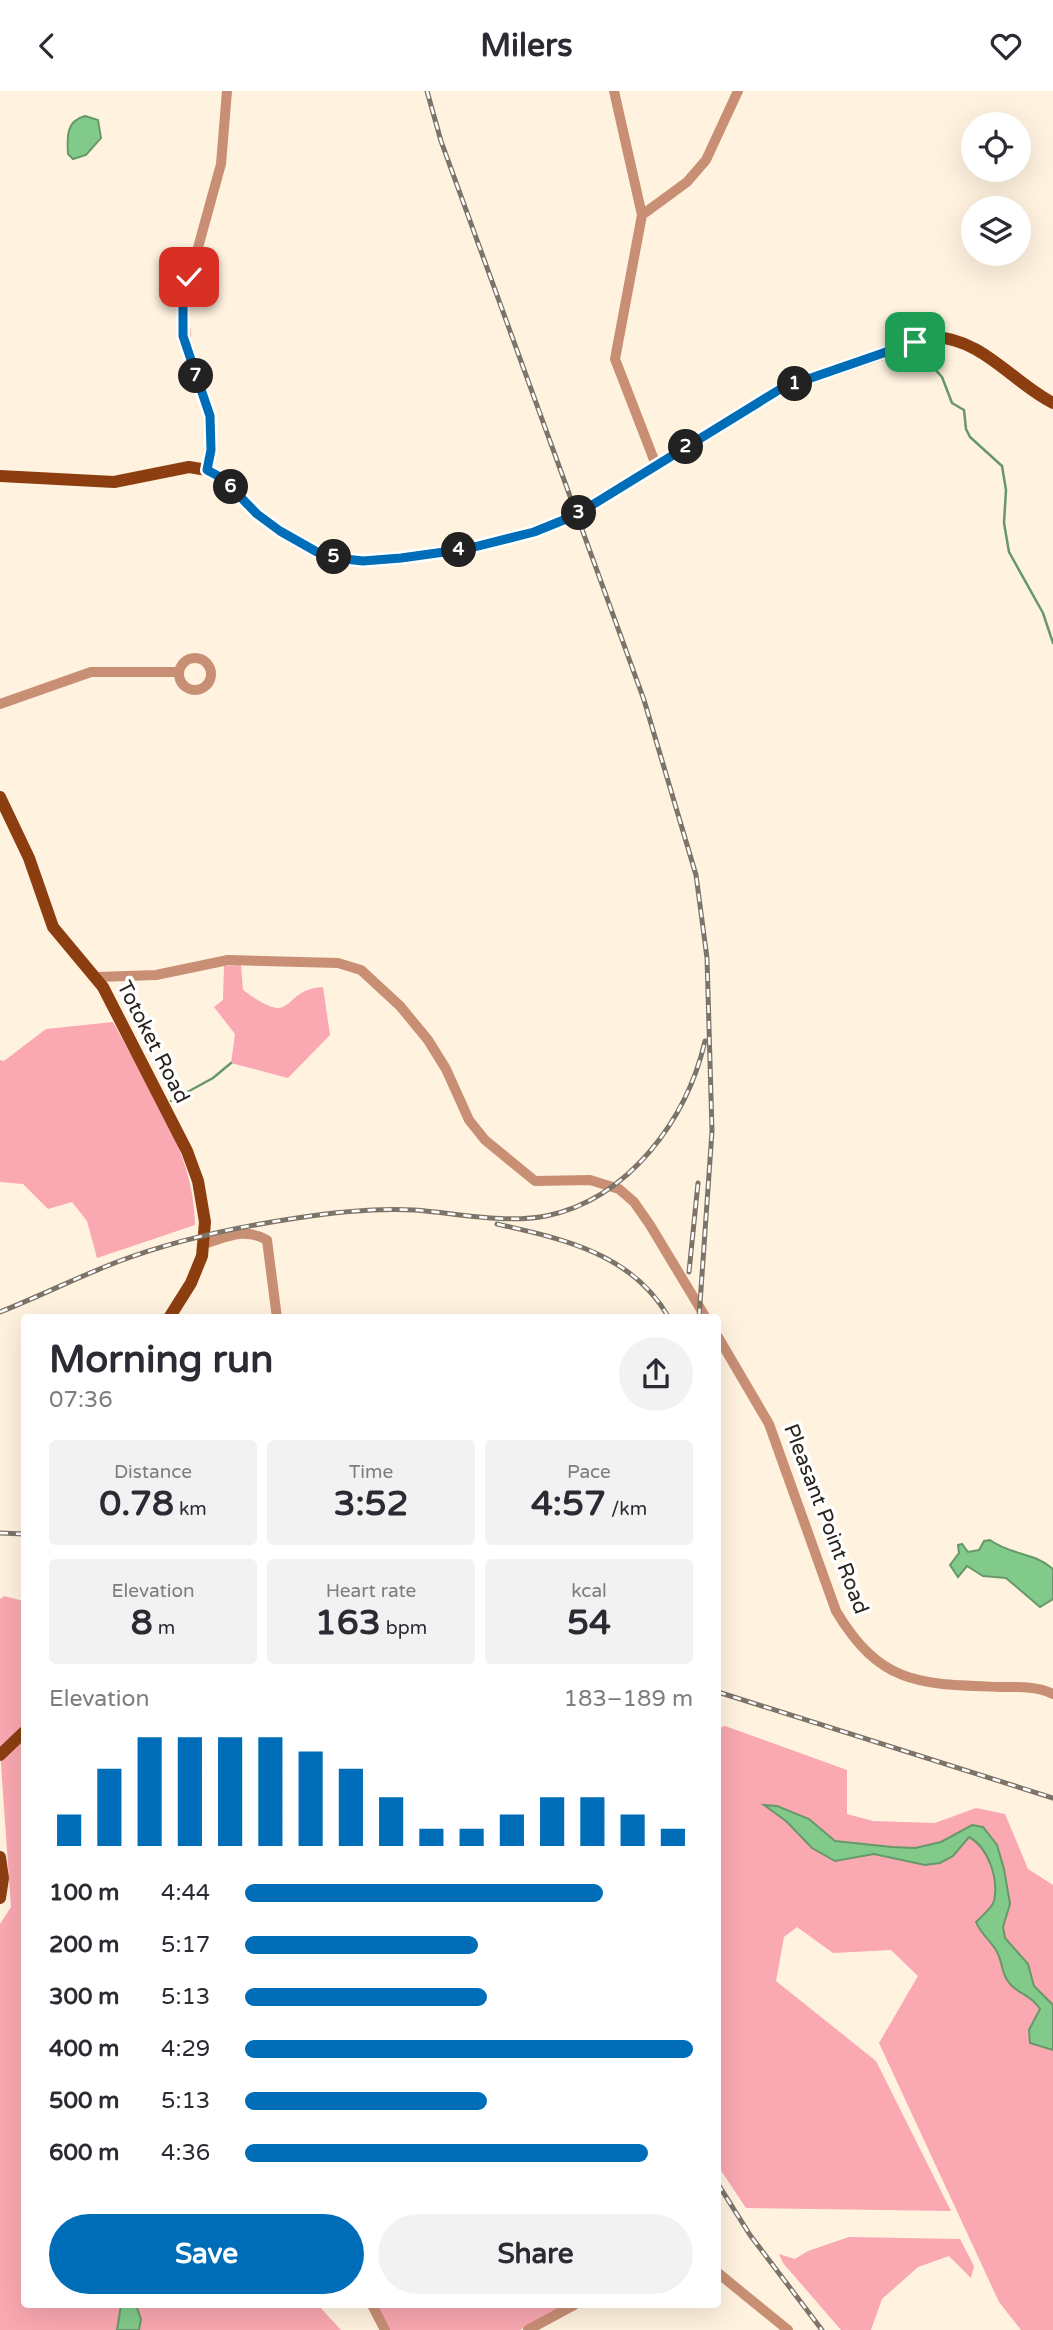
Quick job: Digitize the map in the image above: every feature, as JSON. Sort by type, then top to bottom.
[{"type":"main road","points":[[0,476],[114,482],[174,468],[207,470],[222,478],[257,514],[280,531],[317,552],[363,561],[466,549],[534,532],[576,515],[782,388],[933,337],[947,337],[971,345],[1053,403]]},
{"type":"main road","name":"Totoket Road","points":[[0,797],[32,866],[53,927],[64,944],[97,977],[194,1169],[205,1209],[204,1244],[191,1283],[172,1314]]},
{"type":"main road","points":[[0,1755],[21,1735]]},
{"type":"main road","points":[[0,1857],[3,1885],[0,1898]]},
{"type":"street","points":[[207,470],[211,450],[210,416],[187,352],[183,302],[221,164],[227,91]]},
{"type":"street","points":[[614,91],[642,215],[615,359],[656,465]]},
{"type":"street","points":[[642,215],[687,182],[706,160],[738,91]]},
{"type":"street","points":[[0,704],[91,673],[178,672]]},
{"type":"street","points":[[97,977],[156,975],[228,960],[338,963],[361,969],[400,1006],[428,1040],[446,1069],[469,1120],[485,1140],[535,1181],[590,1180],[619,1189],[634,1202],[650,1225],[704,1314]]},
{"type":"street","points":[[204,1244],[237,1233],[259,1235],[267,1240],[276,1314]]},
{"type":"street","name":"Pleasant Point Road","points":[[721,1342],[769,1424],[836,1611],[864,1650],[898,1675],[931,1684],[1026,1688],[1053,1694]]},
{"type":"street","points":[[721,2275],[788,2330]]},
{"type":"street","points":[[374,2308],[385,2330]]},
{"type":"street","points":[[528,2330],[568,2308]]},
{"type":"shaded area","points":[[85,116],[98,120],[101,138],[86,155],[73,159],[68,154],[69,131],[74,122]]},
{"type":"shaded area","points":[[241,965],[243,990],[273,1007],[281,1008],[309,989],[323,987],[330,1035],[288,1078],[231,1063],[235,1034],[214,1007],[223,1000],[224,966]]},
{"type":"shaded area","points":[[113,1022],[178,1145],[193,1198],[195,1225],[97,1258],[87,1221],[72,1202],[48,1209],[23,1184],[0,1182],[0,1060],[4,1061],[46,1029]]},
{"type":"shaded area","points":[[990,1540],[1038,1559],[1053,1569],[1053,1599],[1040,1607],[1006,1578],[983,1576],[967,1566],[958,1577],[950,1565],[959,1553],[958,1545],[962,1544],[968,1552],[979,1550],[984,1541]]},
{"type":"shaded area","points":[[4,1596],[21,1600],[21,2308],[321,2308],[341,2330],[0,2330],[0,1924],[11,1907],[0,1750],[0,1599]]},
{"type":"shaded area","points":[[725,1726],[847,1770],[847,1814],[873,1821],[935,1823],[976,1808],[1005,1814],[1028,1869],[1053,1885],[1053,2330],[1021,2330],[999,2302],[879,2043],[918,1976],[891,1950],[833,1953],[797,1927],[784,1937],[776,1981],[876,2061],[951,2211],[746,2208],[721,2170],[721,1727]]},
{"type":"shaded area","points":[[764,1805],[777,1806],[809,1819],[835,1841],[892,1847],[915,1848],[941,1842],[972,1825],[983,1827],[997,1845],[1004,1869],[1010,1904],[1003,1927],[1005,1938],[1028,1964],[1034,1986],[1053,2005],[1053,2050],[1030,2043],[1029,2030],[1040,2009],[1034,2001],[1008,1982],[996,1950],[976,1922],[994,1901],[995,1883],[987,1856],[976,1842],[969,1837],[953,1856],[940,1863],[925,1865],[874,1854],[835,1861],[812,1848],[786,1821]]},
{"type":"shaded area","points":[[849,2237],[960,2239],[974,2266],[971,2278],[949,2256],[918,2267],[882,2299],[871,2330],[841,2330],[783,2263],[779,2254],[795,2259],[808,2251]]},
{"type":"shaded area","points":[[121,2308],[137,2308],[141,2319],[139,2330],[117,2330]]},
{"type":"shaded area","points":[[378,2308],[560,2308],[520,2330],[389,2330]]},
{"type":"waterway","points":[[933,367],[942,377],[952,403],[964,410],[966,429],[970,437],[1002,466],[1006,490],[1004,523],[1009,552],[1043,613],[1053,643]]},
{"type":"waterway","points":[[171,1101],[213,1078],[231,1063]]},
{"type":"railway","points":[[427,91],[441,141],[644,700],[696,875],[707,958],[712,1131],[699,1314]]},
{"type":"railway","points":[[0,1312],[139,1254],[206,1235],[251,1226],[356,1211],[414,1210],[513,1219],[546,1216],[576,1207],[628,1174],[650,1151],[669,1126],[684,1099],[705,1041]]},
{"type":"railway","points":[[689,1272],[698,1183]]},
{"type":"railway","points":[[497,1224],[571,1243],[616,1264],[636,1278],[654,1296],[666,1314]]},
{"type":"railway","points":[[0,1533],[21,1534]]},
{"type":"railway","points":[[721,1693],[1053,1798]]},
{"type":"railway","points":[[721,2189],[750,2235],[822,2330]]},
{"type":"route","points":[[189,277],[183,302],[183,336],[210,416],[211,450],[207,470],[222,478],[257,514],[280,531],[317,552],[336,558],[363,561],[466,549],[503,542],[534,532],[576,515],[782,388],[915,342]]}]
